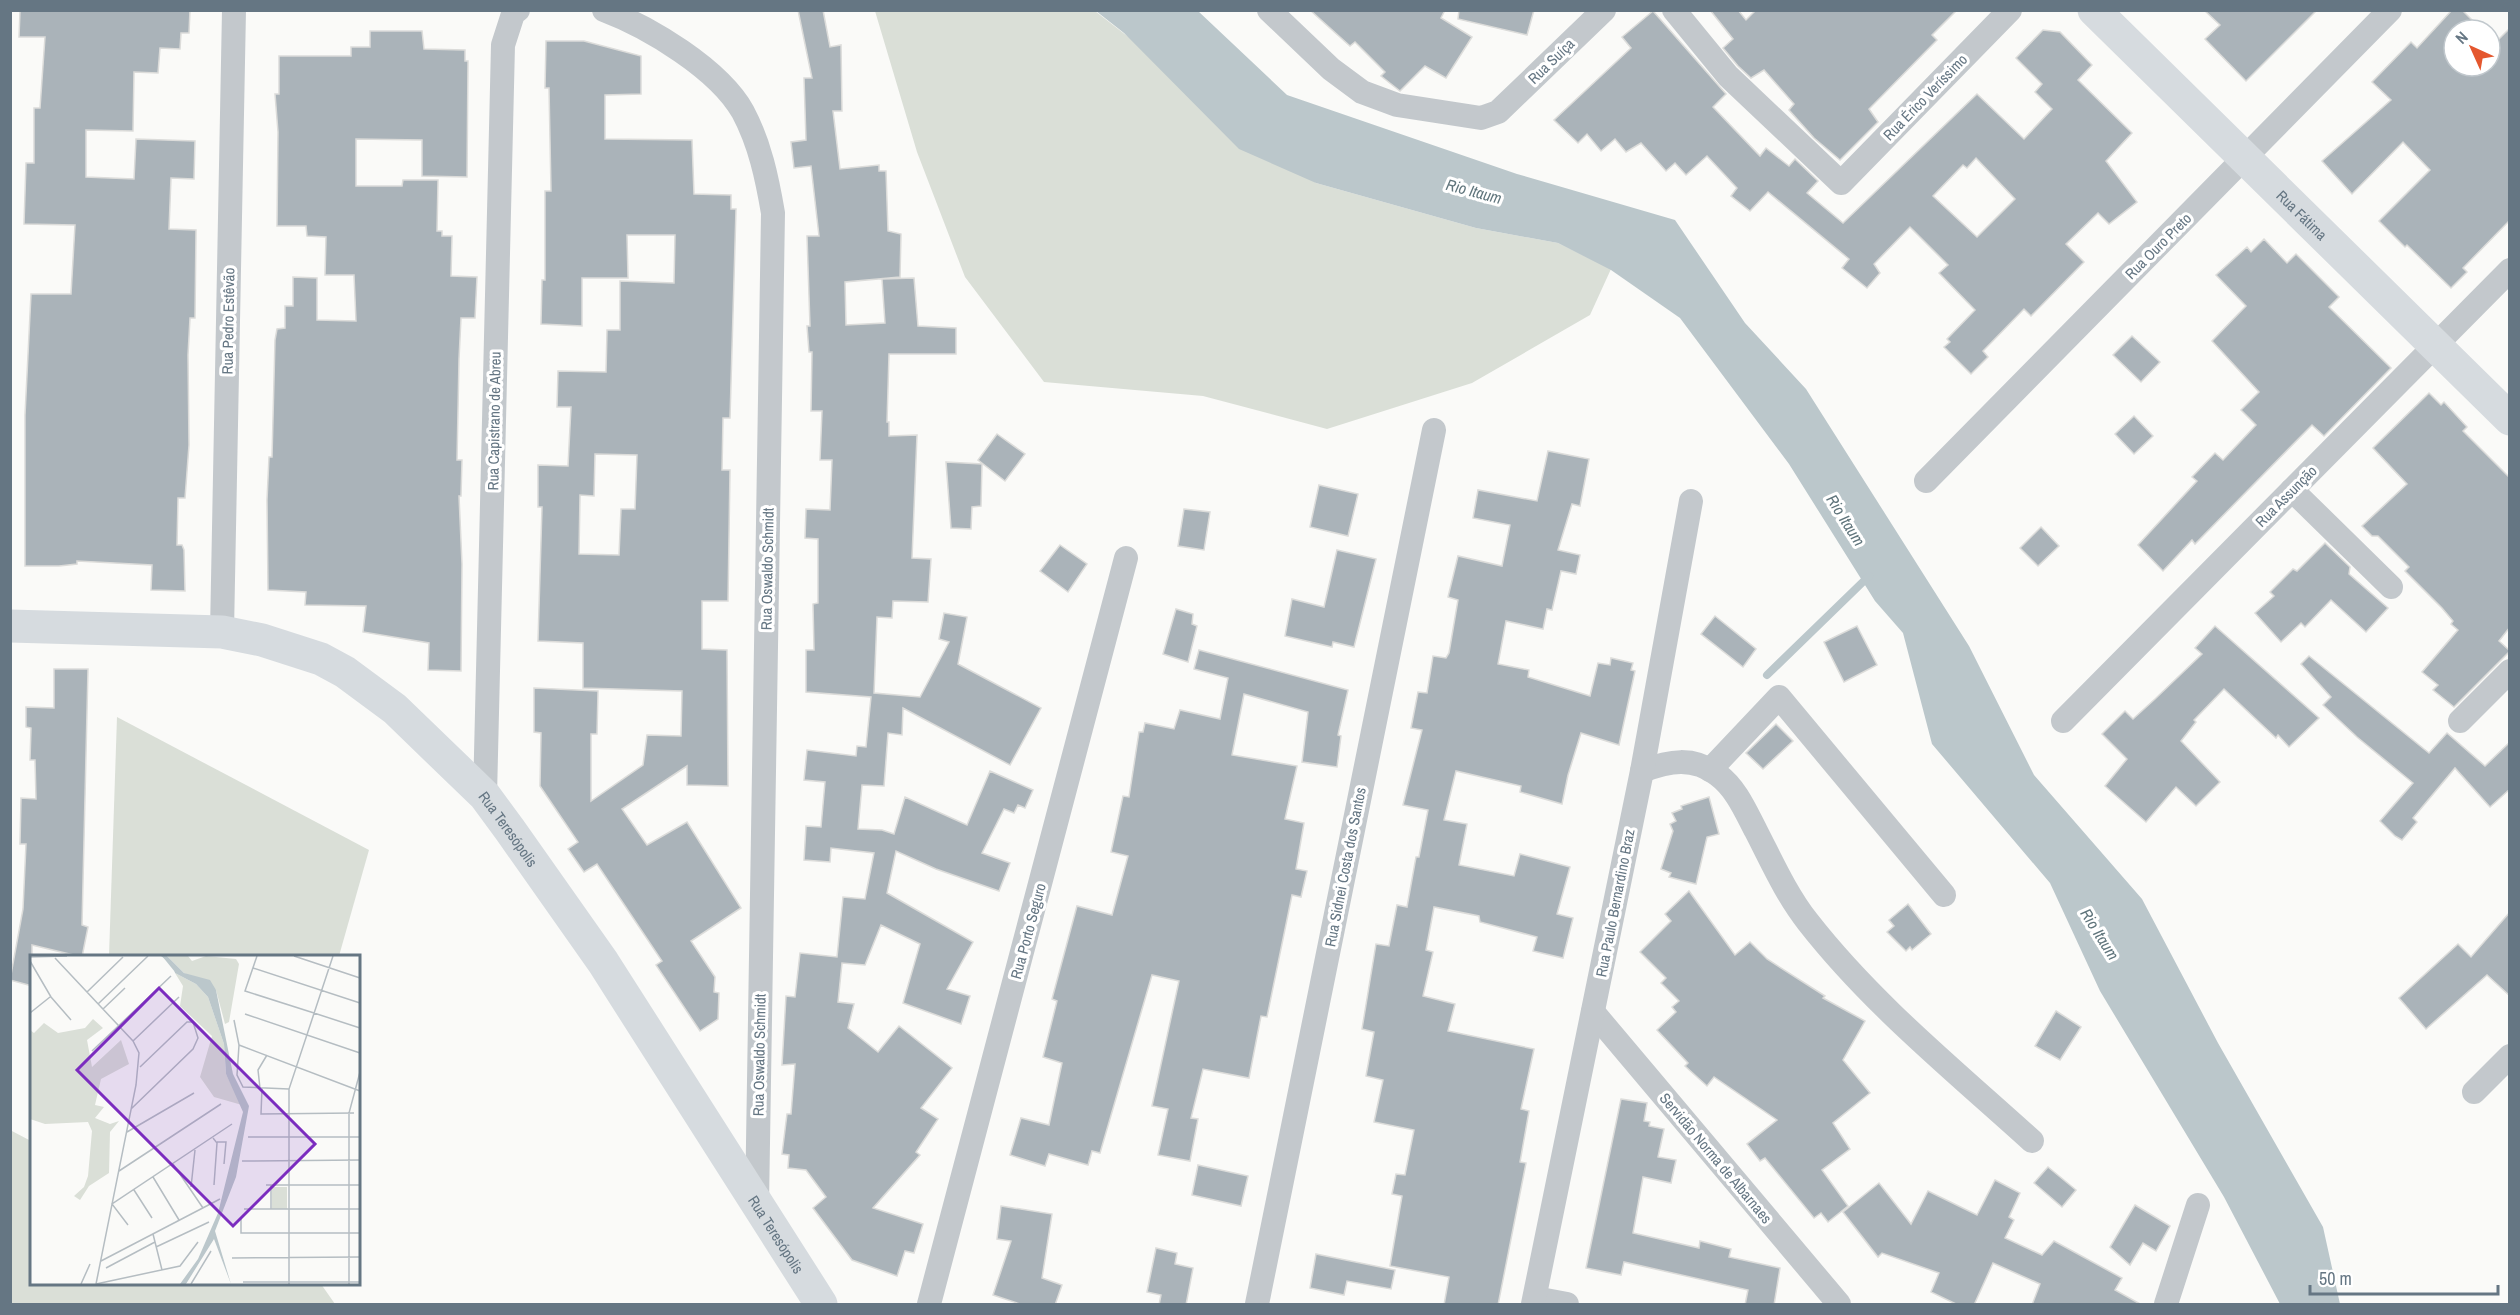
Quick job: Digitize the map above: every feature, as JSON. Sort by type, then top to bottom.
[{"type":"street","name":"Rua Pedro Estêvão","points":[[222,632],[234,10]]},
{"type":"street","name":"Rua Capistrano de Abreu","points":[[485,796],[502,45],[513,14],[518,10]]},
{"type":"street","name":"Rua Oswaldo Schmidt","points":[[604,10],[629,20],[677,46],[717,82],[741,110],[755,138],[767,180],[773,213],[757,1205]]},
{"type":"street","name":"Rua Suíça","points":[[1269,10],[1330,69],[1362,92],[1398,105],[1480,118],[1498,112],[1604,10]]},
{"type":"street","name":"Rua Érico Veríssimo","points":[[1674,10],[1728,76],[1841,183],[2010,10]]},
{"type":"street","name":"Rua Fátima","points":[[2094,10],[2510,419]]},
{"type":"street","name":"Rua Ouro Preto","points":[[1926,481],[2390,10]]},
{"type":"street","name":"Rua Assunção","points":[[2063,721],[2510,270]]},
{"type":"street","name":"Rua Sidnei Costa dos Santos","points":[[1257,1305],[1434,430]]},
{"type":"street","points":[[2292,490],[2391,588]]},
{"type":"street","name":"Rua Paulo Bernardino Braz","points":[[1534,1301],[1642,771],[1690,501]]},
{"type":"street","name":"Rua Porto Seguro","points":[[929,1305],[1126,558]]},
{"type":"street","name":"Rua Teresópolis","points":[[10,626],[222,632],[262,640],[321,659],[345,672],[395,710],[485,796],[603,962],[821,1305]]},
{"type":"street","points":[[2460,721],[2506,683]]},
{"type":"street","points":[[1710,770],[1779,697],[1944,895]]},
{"type":"street","points":[[1642,771],[1668,761],[1694,762],[1719,776],[1738,798],[1790,895],[1807,920],[1846,967],[2032,1141]]},
{"type":"street","name":"Servidão Norma de Albarnaes","points":[[1593,1012],[1839,1305]]},
{"type":"street","points":[[2474,1092],[2510,1056]]},
{"type":"street","points":[[2166,1305],[2198,1205]]},
{"type":"street","points":[[1534,1301],[1567,1305]]},
{"type":"shaded area","points":[[875,11],[1095,11],[1316,183],[1476,228],[1558,243],[1611,269],[1590,315],[1472,383],[1327,429],[1203,396],[1044,382],[965,277],[917,152]]},
{"type":"shaded area","points":[[117,717],[369,850],[339,955],[109,955]]},
{"type":"shaded area","points":[[10,1130],[30,1140],[30,1285],[322,1285],[335,1304],[11,1304]]},
{"type":"water","name":"Rio Itaum","points":[[1096,11],[1198,11],[1287,95],[1517,174],[1675,220],[1745,323],[1806,389],[1969,646],[2034,775],[2142,899],[2218,1043],[2323,1227],[2340,1304],[2280,1304],[2224,1197],[2100,991],[2050,883],[1932,744],[1903,633],[1875,601],[1789,464],[1680,318],[1611,270],[1558,243],[1476,228],[1316,183],[1239,149],[1124,33]]},
{"type":"building","points":[[190,10],[189,33],[181,33],[180,49],[160,48],[158,73],[134,72],[133,131],[86,130],[86,177],[134,179],[136,139],[195,141],[194,179],[171,178],[169,229],[196,230],[195,318],[190,318],[188,355],[189,445],[185,498],[178,498],[177,545],[182,545],[184,550],[185,591],[151,590],[152,565],[77,561],[77,564],[59,566],[25,566],[25,415],[31,294],[71,294],[75,225],[24,224],[26,163],[34,163],[34,108],[40,108],[45,37],[19,37],[20,11]]},
{"type":"building","points":[[798,10],[823,10],[830,47],[841,45],[842,111],[833,111],[840,169],[879,165],[879,171],[886,171],[888,231],[901,234],[900,277],[845,282],[846,325],[885,323],[882,279],[914,278],[918,326],[956,328],[956,354],[889,354],[887,422],[889,422],[889,436],[917,435],[912,558],[931,559],[928,602],[893,601],[892,618],[877,617],[874,693],[920,697],[949,642],[939,639],[944,613],[967,617],[958,664],[1041,708],[1010,765],[903,708],[902,735],[888,733],[884,786],[862,785],[858,829],[882,830],[894,834],[905,797],[967,825],[990,771],[1033,790],[1025,808],[1018,805],[1014,813],[1004,809],[982,853],[1010,863],[999,891],[936,869],[896,851],[887,893],[973,942],[947,989],[970,996],[961,1024],[903,1003],[920,944],[881,925],[865,965],[842,963],[838,1002],[854,1004],[848,1028],[878,1052],[899,1026],[952,1068],[921,1108],[938,1119],[916,1152],[920,1155],[873,1208],[923,1224],[914,1253],[905,1251],[897,1276],[852,1260],[813,1208],[826,1197],[806,1170],[788,1168],[789,1155],[782,1154],[787,1114],[791,1114],[795,1064],[782,1065],[786,996],[795,997],[800,953],[837,957],[843,897],[865,899],[874,853],[831,848],[830,862],[804,860],[806,826],[821,827],[825,782],[804,780],[807,750],[856,756],[857,746],[866,747],[871,697],[806,692],[806,650],[814,650],[813,604],[818,603],[818,539],[805,538],[806,509],[830,510],[832,460],[820,460],[822,411],[811,411],[812,352],[809,352],[807,326],[810,326],[807,236],[819,236],[811,166],[794,168],[791,142],[806,140],[804,78],[812,78]]},
{"type":"building","points":[[1310,10],[1445,10],[1441,18],[1472,37],[1446,78],[1425,66],[1400,91],[1381,76],[1385,72],[1355,42],[1350,46]]},
{"type":"building","points":[[1459,10],[1534,10],[1527,35],[1458,19]]},
{"type":"building","points":[[1710,10],[1738,10],[1746,20],[1756,10],[1957,10],[1932,35],[1937,40],[1869,109],[1878,122],[1840,160],[1814,138],[1789,110],[1794,104],[1764,70],[1751,78],[1738,66],[1723,48],[1733,39]]},
{"type":"building","points":[[2204,10],[2317,10],[2246,81],[2205,39],[2220,25]]},
{"type":"building","points":[[2452,10],[2462,10],[2470,18],[2445,18]]},
{"type":"building","points":[[1653,11],[1726,94],[1713,107],[1760,156],[1766,148],[1789,166],[1795,159],[1818,181],[1807,193],[1843,223],[1977,94],[2024,139],[2052,109],[2035,92],[2042,84],[2016,58],[2043,30],[2060,32],[2092,65],[2078,80],[2132,133],[2106,161],[2137,202],[2109,224],[2098,213],[2066,244],[2084,262],[2031,316],[2024,309],[1983,351],[1988,357],[1971,374],[1944,347],[1950,342],[1947,339],[1975,310],[1939,273],[1948,265],[1910,227],[1874,264],[1880,273],[1867,288],[1842,268],[1849,259],[1768,192],[1750,211],[1731,196],[1737,188],[1707,156],[1686,175],[1675,163],[1666,171],[1641,143],[1626,152],[1615,139],[1601,151],[1587,134],[1578,143],[1554,120],[1631,48],[1622,37]],"holes":[[[1976,158],[2015,199],[1977,237],[1933,196],[1963,165],[1967,168]]]},
{"type":"building","points":[[2442,21],[2442,78],[2502,78],[2502,36],[2510,28],[2510,220],[2463,268],[2467,272],[2451,288],[2379,221],[2430,170],[2403,142],[2352,194],[2322,161],[2391,100],[2372,82],[2411,42],[2417,48]]},
{"type":"building","points":[[370,31],[422,31],[424,49],[465,50],[465,61],[468,61],[467,177],[422,176],[422,140],[356,139],[356,186],[402,186],[403,180],[438,180],[437,231],[442,231],[442,236],[452,236],[451,276],[477,277],[475,318],[461,318],[459,359],[457,460],[462,460],[461,496],[459,496],[462,564],[461,671],[428,670],[429,643],[363,632],[366,606],[305,605],[306,592],[268,590],[267,500],[269,457],[272,457],[275,340],[277,329],[285,328],[285,306],[293,306],[293,277],[317,278],[317,320],[356,321],[354,275],[325,275],[326,237],[307,236],[306,226],[277,226],[278,132],[275,94],[279,94],[279,56],[351,56],[351,47],[370,47]]},
{"type":"building","points":[[546,41],[584,41],[641,56],[641,94],[605,95],[605,139],[692,140],[694,194],[731,195],[731,209],[736,209],[730,418],[723,418],[722,470],[730,470],[728,601],[702,601],[702,649],[727,650],[728,786],[687,785],[687,766],[622,809],[647,845],[687,822],[741,908],[691,941],[715,977],[714,992],[719,993],[718,1019],[700,1031],[656,965],[662,961],[597,864],[584,872],[568,849],[578,842],[540,786],[541,733],[534,732],[534,688],[598,691],[597,734],[591,734],[591,801],[643,765],[647,735],[681,736],[682,691],[583,688],[583,643],[538,641],[542,507],[538,507],[538,465],[568,466],[571,407],[557,407],[558,371],[606,372],[607,330],[620,330],[620,281],[674,283],[675,235],[627,235],[628,278],[582,278],[582,326],[541,324],[542,280],[545,280],[545,191],[551,191],[549,88],[545,88]],"holes":[[[595,454],[637,455],[635,509],[621,509],[619,555],[579,554],[580,495],[594,496]]]},
{"type":"building","points":[[2264,239],[2287,263],[2296,254],[2339,297],[2329,307],[2391,368],[2324,436],[2312,425],[2195,544],[2192,540],[2163,571],[2138,545],[2197,481],[2192,477],[2215,453],[2223,460],[2256,425],[2241,410],[2259,392],[2212,341],[2246,306],[2216,275],[2247,247],[2251,252]]},
{"type":"building","points":[[2132,336],[2160,362],[2141,382],[2113,355]]},
{"type":"building","points":[[2429,393],[2441,405],[2444,402],[2467,427],[2463,431],[2510,478],[2510,627],[2499,641],[2510,651],[2454,707],[2433,690],[2438,685],[2422,672],[2458,630],[2451,624],[2453,621],[2442,608],[2405,571],[2409,567],[2378,536],[2372,536],[2362,526],[2407,484],[2373,448]]},
{"type":"building","points":[[2134,416],[2153,436],[2134,454],[2115,434]]},
{"type":"building","points":[[997,434],[1025,454],[1005,481],[978,460]]},
{"type":"building","points":[[1548,451],[1589,459],[1580,506],[1572,504],[1558,550],[1580,555],[1576,574],[1561,571],[1552,610],[1547,609],[1543,629],[1506,621],[1498,664],[1529,670],[1528,677],[1590,696],[1598,663],[1610,665],[1611,658],[1633,663],[1631,670],[1635,671],[1619,745],[1581,733],[1562,804],[1520,792],[1521,786],[1456,771],[1444,820],[1467,824],[1459,865],[1514,876],[1520,854],[1570,867],[1557,914],[1573,918],[1563,958],[1533,951],[1537,937],[1480,922],[1479,916],[1434,907],[1426,950],[1433,952],[1423,996],[1455,1004],[1448,1031],[1534,1049],[1521,1109],[1529,1111],[1520,1162],[1526,1163],[1498,1305],[1444,1305],[1449,1277],[1390,1266],[1402,1196],[1392,1194],[1396,1174],[1405,1175],[1414,1130],[1374,1122],[1383,1080],[1366,1076],[1374,1032],[1362,1029],[1376,944],[1389,946],[1397,905],[1407,907],[1416,857],[1419,857],[1428,810],[1403,805],[1422,730],[1411,728],[1418,692],[1427,693],[1433,656],[1446,658],[1449,653],[1458,600],[1448,597],[1458,556],[1502,566],[1510,525],[1473,518],[1478,490],[1537,501]]},
{"type":"building","points":[[946,462],[982,464],[981,506],[972,507],[971,529],[951,528]]},
{"type":"building","points":[[1319,485],[1358,494],[1348,536],[1310,527]]},
{"type":"building","points":[[1184,509],[1210,512],[1204,550],[1178,546]]},
{"type":"building","points":[[2041,527],[2059,546],[2038,566],[2020,548]]},
{"type":"building","points":[[2325,543],[2350,567],[2349,574],[2388,608],[2366,632],[2331,600],[2305,627],[2301,623],[2281,642],[2255,613],[2274,596],[2270,592],[2293,569],[2297,571]]},
{"type":"building","points":[[1060,545],[1087,564],[1068,592],[1040,571]]},
{"type":"building","points":[[1337,550],[1376,559],[1354,647],[1333,642],[1332,647],[1285,636],[1292,599],[1324,607]]},
{"type":"building","points":[[1176,609],[1193,614],[1192,624],[1197,626],[1188,662],[1163,654]]},
{"type":"building","points":[[1715,616],[1756,649],[1743,667],[1701,634]]},
{"type":"building","points":[[1857,626],[1877,665],[1844,682],[1824,642]]},
{"type":"building","points":[[2215,626],[2319,718],[2289,747],[2278,735],[2276,738],[2224,689],[2194,720],[2196,722],[2181,741],[2220,782],[2196,806],[2176,787],[2146,822],[2105,786],[2127,759],[2102,734],[2125,711],[2133,719],[2155,699],[2202,654],[2195,648]]},
{"type":"building","points":[[1199,650],[1348,690],[1338,735],[1341,736],[1337,767],[1302,762],[1308,712],[1244,694],[1232,755],[1297,766],[1285,819],[1304,823],[1296,869],[1307,871],[1301,897],[1292,895],[1267,1017],[1261,1016],[1249,1078],[1203,1069],[1191,1118],[1198,1119],[1190,1161],[1158,1155],[1168,1109],[1152,1106],[1179,981],[1152,975],[1100,1153],[1092,1151],[1088,1165],[1049,1154],[1045,1166],[1010,1155],[1021,1118],[1049,1125],[1062,1063],[1043,1057],[1057,1001],[1052,999],[1077,906],[1112,915],[1128,856],[1111,852],[1123,796],[1129,797],[1139,732],[1143,732],[1145,723],[1174,729],[1180,710],[1220,719],[1228,678],[1194,669]]},
{"type":"building","points":[[2309,656],[2429,753],[2447,733],[2485,766],[2510,742],[2510,789],[2490,807],[2455,768],[2413,818],[2417,822],[2402,840],[2395,836],[2380,821],[2413,783],[2357,737],[2323,705],[2331,697],[2301,664]]},
{"type":"building","points":[[54,669],[88,669],[82,925],[88,927],[82,955],[32,945],[30,985],[10,980],[23,909],[26,844],[20,844],[21,798],[36,799],[35,760],[30,760],[31,728],[26,727],[26,707],[54,708]]},
{"type":"building","points":[[1776,724],[1793,741],[1763,769],[1746,753]]},
{"type":"building","points":[[1709,797],[1719,834],[1707,837],[1696,884],[1669,877],[1671,873],[1661,869],[1673,831],[1670,824],[1676,821],[1672,813],[1682,809],[1681,806]]},
{"type":"building","points":[[1689,891],[1735,955],[1750,942],[1767,959],[1825,996],[1823,998],[1865,1021],[1843,1060],[1870,1093],[1833,1123],[1850,1149],[1822,1170],[1848,1206],[1828,1222],[1821,1213],[1814,1218],[1765,1158],[1760,1161],[1747,1144],[1777,1120],[1714,1077],[1707,1086],[1685,1066],[1688,1063],[1657,1030],[1676,1012],[1672,1007],[1679,1001],[1661,983],[1666,978],[1640,952],[1671,921],[1665,914]]},
{"type":"building","points":[[1908,904],[1931,934],[1912,950],[1910,947],[1906,951],[1887,932],[1894,926],[1889,920]]},
{"type":"building","points":[[2510,912],[2510,996],[2487,975],[2426,1029],[2399,998],[2458,944],[2471,957]]},
{"type":"building","points":[[2056,1011],[2081,1027],[2060,1060],[2035,1046]]},
{"type":"building","points":[[1621,1099],[1647,1103],[1644,1121],[1650,1122],[1649,1126],[1664,1129],[1658,1157],[1676,1160],[1671,1183],[1643,1177],[1633,1233],[1699,1248],[1700,1241],[1731,1249],[1729,1257],[1780,1268],[1774,1305],[1745,1305],[1748,1290],[1624,1262],[1621,1275],[1586,1268]]},
{"type":"building","points":[[1198,1165],[1248,1176],[1241,1206],[1192,1195]]},
{"type":"building","points":[[2048,1167],[2076,1190],[2062,1207],[2034,1183]]},
{"type":"building","points":[[1995,1180],[2020,1193],[2009,1217],[2014,1220],[2005,1238],[2042,1255],[2054,1241],[2122,1278],[2115,1290],[2142,1305],[2032,1305],[2040,1284],[1993,1263],[1974,1305],[1958,1305],[1931,1292],[1939,1273],[1882,1253],[1878,1257],[1843,1212],[1879,1183],[1911,1224],[1928,1191],[1977,1215]]},
{"type":"building","points":[[2135,1205],[2170,1226],[2156,1251],[2143,1243],[2130,1265],[2110,1247]]},
{"type":"building","points":[[1001,1206],[1052,1214],[1042,1278],[1062,1285],[1055,1305],[1023,1305],[993,1295],[1011,1241],[997,1239]]},
{"type":"building","points":[[1156,1248],[1177,1253],[1175,1264],[1193,1268],[1186,1305],[1159,1305],[1161,1295],[1147,1292]]},
{"type":"building","points":[[1316,1254],[1395,1270],[1391,1289],[1347,1281],[1344,1295],[1310,1288]]},
{"type":"waterway","points":[[1767,675],[1869,576]]}]
